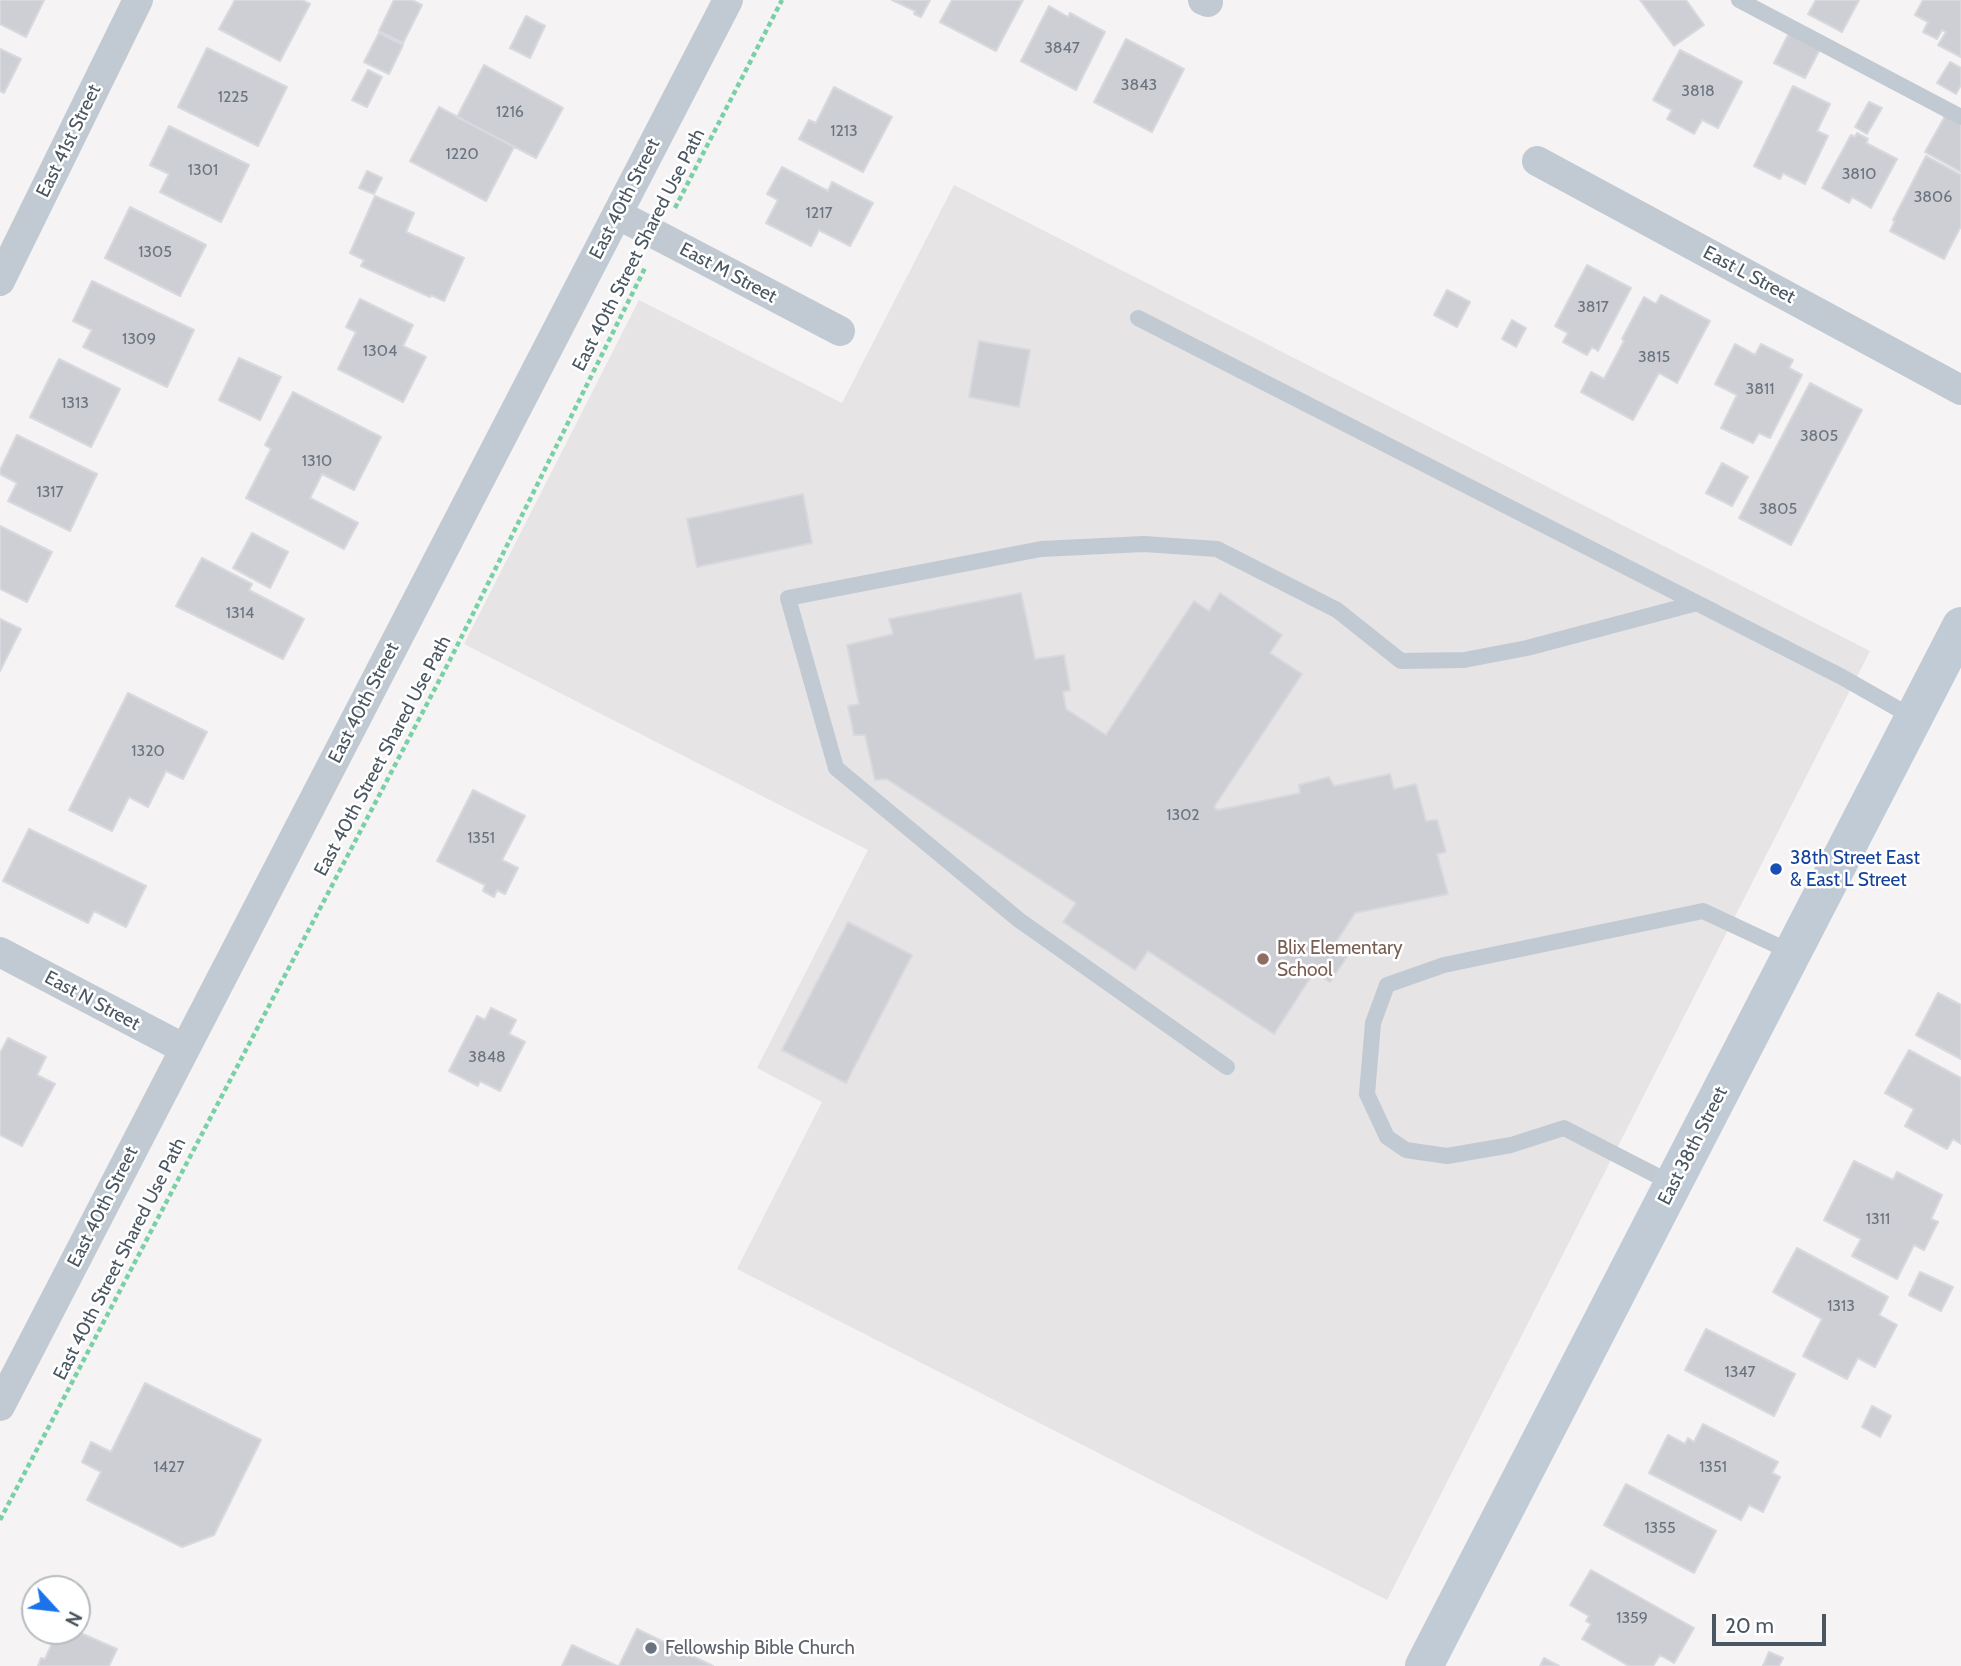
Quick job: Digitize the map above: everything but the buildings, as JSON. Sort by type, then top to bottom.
[{"type":"main road","name":"East 38th Street","points":[[1424,1666],[1961,626]]},
{"type":"street","name":"East 41st Street","points":[[0,281],[138,0]]},
{"type":"street","name":"East 40th Street","points":[[0,1406],[728,0]]},
{"type":"street","name":"East L Street","points":[[1537,161],[1961,390]]},
{"type":"street","name":"East M Street","points":[[617,215],[840,331]]},
{"type":"street","name":"East N Street","points":[[0,952],[185,1049]]},
{"type":"lane","points":[[1739,0],[1961,117]]},
{"type":"lane","points":[[1138,318],[1842,677],[1914,718]]},
{"type":"lane","points":[[1227,1067],[1019,920],[836,768],[788,598],[1041,549],[1144,544],[1217,549],[1337,610],[1401,661],[1464,660],[1527,648],[1697,603]]},
{"type":"lane","points":[[1673,1184],[1564,1128],[1511,1145],[1447,1156],[1406,1150],[1387,1137],[1367,1094],[1373,1023],[1387,985],[1444,965],[1703,911],[1793,953]]},
{"type":"path","name":"East 40th Street Shared Use Path","points":[[0,1520],[451,658],[660,237],[782,0]]},
{"type":"shaded area","name":"Blix Elementary School","points":[[954,185],[1870,651],[1387,1600],[737,1269],[822,1102],[757,1068],[868,850],[464,644],[639,300],[842,403]]},
{"type":"place","name":"38th Street East & East L Street","points":[[1776,869]]},
{"type":"place","name":"Blix Elementary School","points":[[1263,959]]},
{"type":"place","name":"Fellowship Bible Church","points":[[651,1648]]}]
